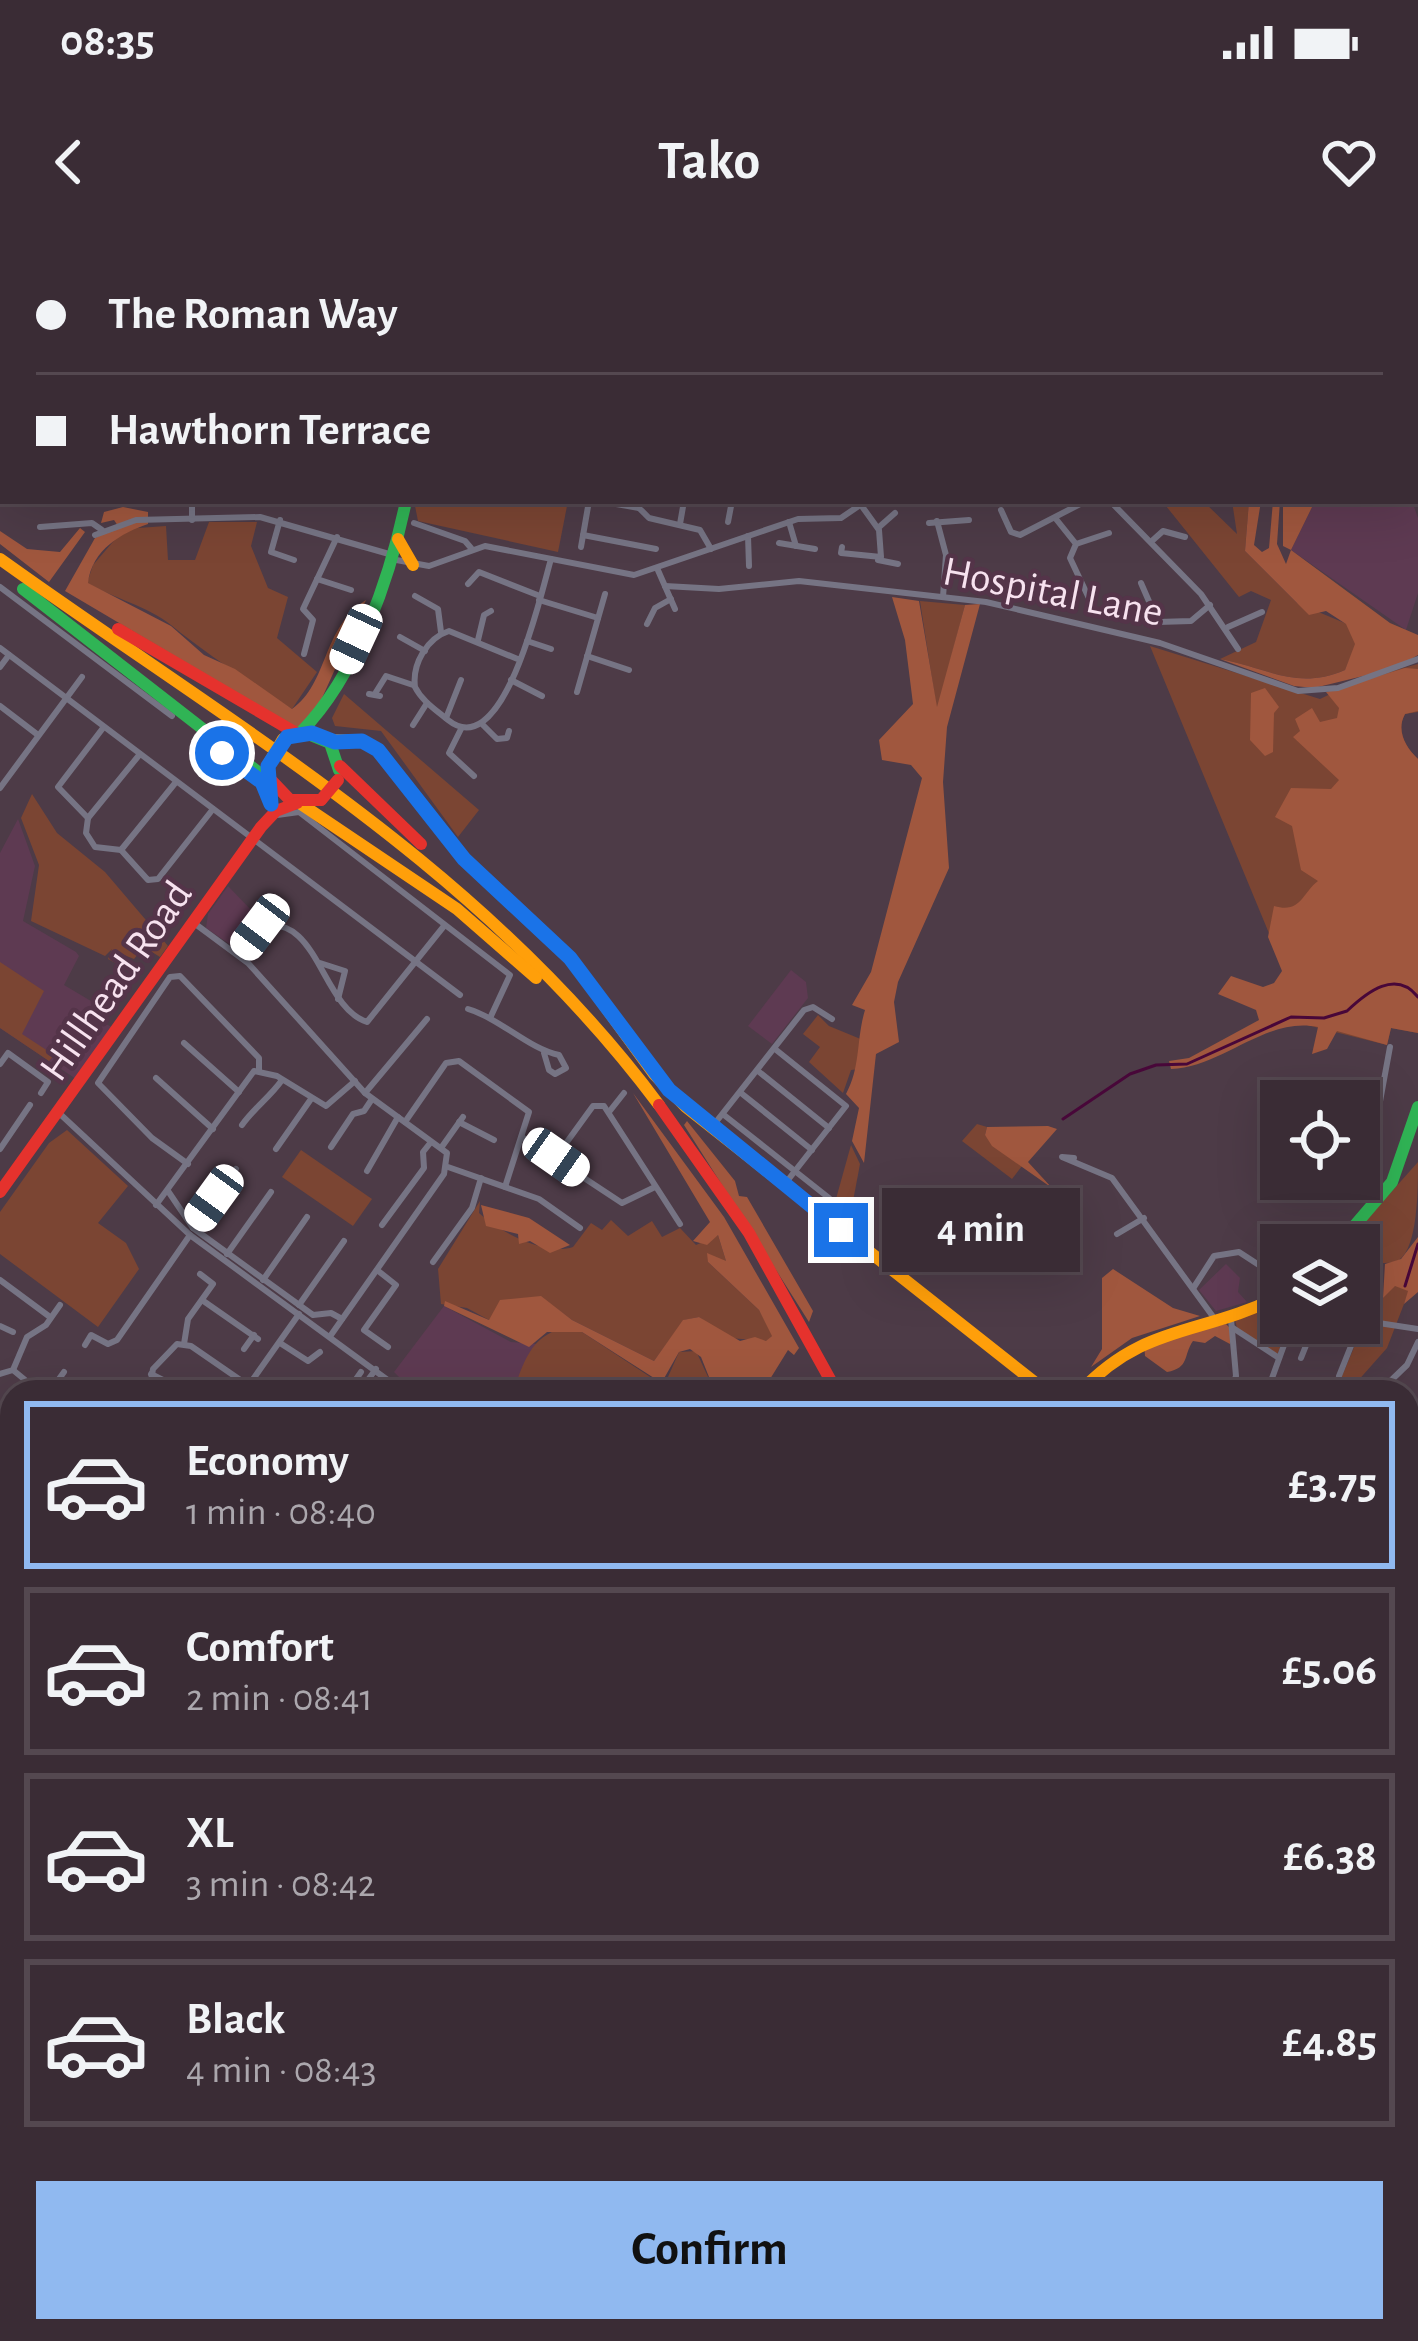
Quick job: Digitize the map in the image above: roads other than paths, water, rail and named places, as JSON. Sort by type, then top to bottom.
[{"type":"main road","points":[[272,784],[269,763],[293,735],[320,715],[390,562],[405,504]]},
{"type":"main road","points":[[398,539],[413,565]]},
{"type":"main road","points":[[0,557],[293,735],[378,750],[464,859],[570,958],[669,1090],[1027,1380]]},
{"type":"main road","points":[[0,557],[350,800],[507,933]]},
{"type":"main road","points":[[0,572],[299,804],[457,909],[546,986]]},
{"type":"main road","points":[[23,589],[346,807],[459,900],[546,986],[639,1091],[701,1175],[825,1380]]},
{"type":"main road","points":[[320,715],[324,738],[339,768],[507,933],[617,1050],[682,1134],[774,1272],[826,1380]]},
{"type":"main road","points":[[267,818],[321,800],[351,742]]},
{"type":"main road","name":"Hillhead Road","points":[[2,1190],[61,1114],[267,818],[272,784]]},
{"type":"main road","points":[[1356,1224],[1385,1189],[1411,1139],[1418,1107]]},
{"type":"main road","points":[[1090,1380],[1104,1363],[1135,1342],[1214,1318],[1232,1321],[1260,1307]]},
{"type":"street","points":[[192,504],[192,520]]},
{"type":"street","points":[[581,547],[588,504]]},
{"type":"street","points":[[680,524],[683,504]]},
{"type":"street","points":[[714,514],[728,520],[731,504]]},
{"type":"street","points":[[40,526],[92,523],[99,532],[136,520],[280,520],[338,537],[390,562],[429,566],[471,548],[634,575],[789,522],[841,518],[862,504]]},
{"type":"street","points":[[864,504],[883,545],[878,560]]},
{"type":"street","points":[[1001,510],[1015,535],[1081,504]]},
{"type":"street","points":[[1113,504],[1210,604],[1238,649]]},
{"type":"street","points":[[639,505],[649,518],[700,530],[711,549]]},
{"type":"street","points":[[878,528],[895,514]]},
{"type":"street","points":[[1056,519],[1076,544]]},
{"type":"street","points":[[280,520],[271,552],[294,560]]},
{"type":"street","points":[[943,597],[946,555],[933,522],[969,520]]},
{"type":"street","points":[[789,522],[796,546]]},
{"type":"street","points":[[414,524],[465,541],[471,548]]},
{"type":"street","points":[[1095,611],[1070,558],[1076,544],[1109,532]]},
{"type":"street","points":[[1153,540],[1163,532],[1184,537]]},
{"type":"street","points":[[583,535],[656,549]]},
{"type":"street","points":[[748,536],[749,566]]},
{"type":"street","points":[[304,654],[313,626],[302,609],[338,537]]},
{"type":"street","points":[[779,542],[815,549]]},
{"type":"street","points":[[842,547],[841,553],[898,564]]},
{"type":"street","points":[[375,694],[386,676],[414,684],[428,703],[462,728],[483,724],[520,660],[551,559]]},
{"type":"street","points":[[657,568],[675,609]]},
{"type":"street","points":[[467,584],[479,572],[598,618]]},
{"type":"street","points":[[317,578],[351,590]]},
{"type":"street","name":"Hospital Lane","points":[[665,586],[719,590],[799,581],[943,597],[1160,643],[1298,691],[1338,688],[1418,658]]},
{"type":"street","points":[[1142,584],[1154,624],[1191,621],[1210,604]]},
{"type":"street","points":[[0,587],[262,782],[267,818],[415,965],[460,995]]},
{"type":"street","points":[[577,694],[605,594]]},
{"type":"street","points":[[415,596],[438,609],[442,633]]},
{"type":"street","points":[[648,627],[655,608],[670,599]]},
{"type":"street","points":[[478,640],[484,615],[491,611]]},
{"type":"street","points":[[1228,627],[1262,612]]},
{"type":"street","points":[[414,684],[425,650],[442,633],[455,631],[520,660]]},
{"type":"street","points":[[400,641],[425,650]]},
{"type":"street","points":[[526,641],[554,652]]},
{"type":"street","points":[[0,648],[213,809],[279,819],[298,812],[510,975],[491,1016]]},
{"type":"street","points":[[0,667],[9,655]]},
{"type":"street","points":[[587,656],[629,670]]},
{"type":"street","points":[[0,788],[82,676]]},
{"type":"street","points":[[446,718],[460,680]]},
{"type":"street","points":[[511,680],[542,696]]},
{"type":"street","points":[[413,725],[428,703]]},
{"type":"street","points":[[0,706],[38,735]]},
{"type":"street","points":[[483,724],[497,739],[507,738],[510,728]]},
{"type":"street","points":[[88,818],[58,787],[104,727]]},
{"type":"street","points":[[462,728],[449,753],[474,776]]},
{"type":"street","points":[[140,754],[88,818],[86,833],[94,847],[121,850],[148,880],[158,879],[213,809]]},
{"type":"street","points":[[121,850],[176,782]]},
{"type":"street","points":[[195,923],[238,955],[369,1096],[441,1148],[448,1167]]},
{"type":"street","points":[[238,955],[260,927],[278,925],[315,952],[338,999],[367,1022],[445,926]]},
{"type":"street","points":[[320,963],[345,971],[344,994],[338,999]]},
{"type":"street","points":[[156,1205],[188,1164],[238,1092],[259,1070],[259,1058],[180,976],[170,977],[98,1083],[147,1133],[188,1164]]},
{"type":"street","points":[[712,1127],[808,1008],[832,1019]]},
{"type":"street","points":[[468,1009],[491,1016],[544,1053]]},
{"type":"street","points":[[331,1147],[428,1019]]},
{"type":"street","points":[[184,1043],[238,1092]]},
{"type":"street","points":[[1385,1189],[1365,1183],[1390,1047]]},
{"type":"street","points":[[775,1049],[846,1106],[784,1185]]},
{"type":"street","points":[[0,1064],[8,1053],[48,1082],[40,1093]]},
{"type":"street","points":[[367,1172],[401,1119],[446,1063],[456,1060],[527,1108],[505,1186]]},
{"type":"street","points":[[259,1070],[311,1100],[332,1103],[355,1081]]},
{"type":"street","points":[[758,1071],[829,1128]]},
{"type":"street","points":[[156,1078],[213,1129]]},
{"type":"street","points":[[242,1125],[261,1096],[273,1093],[282,1080]]},
{"type":"street","points":[[609,1112],[624,1093]]},
{"type":"street","points":[[741,1093],[812,1150]]},
{"type":"street","points":[[276,1149],[311,1100]]},
{"type":"street","points":[[2,1143],[30,1105]]},
{"type":"street","points":[[556,1157],[592,1106],[602,1105],[680,1224]]},
{"type":"street","points":[[61,1114],[156,1205],[299,1310],[313,1315],[331,1312],[342,1319]]},
{"type":"street","points":[[724,1115],[829,1198]]},
{"type":"street","points":[[441,1148],[461,1120],[494,1140]]},
{"type":"street","points":[[522,1136],[622,1202],[656,1186]]},
{"type":"street","points":[[382,1225],[424,1168],[423,1152],[432,1141]]},
{"type":"street","points":[[1074,1159],[1112,1178],[1128,1196],[1214,1318]]},
{"type":"street","points":[[448,1167],[539,1198],[580,1228]]},
{"type":"street","points":[[331,1335],[448,1167]]},
{"type":"street","points":[[85,1345],[91,1335],[107,1344],[117,1340],[236,1169]]},
{"type":"street","points":[[433,1262],[472,1208],[481,1178]]},
{"type":"street","points":[[168,1191],[191,1231],[263,1280],[389,1380]]},
{"type":"street","points":[[226,1254],[271,1192]]},
{"type":"street","points":[[263,1280],[307,1217]]},
{"type":"street","points":[[1117,1234],[1144,1218]]},
{"type":"street","points":[[252,1380],[344,1241]]},
{"type":"street","points":[[1194,1287],[1214,1256],[1239,1252],[1260,1266]]},
{"type":"street","points":[[377,1270],[396,1285],[364,1330],[388,1347]]},
{"type":"street","points":[[184,1344],[188,1319],[213,1284],[200,1274]]},
{"type":"street","points":[[0,1280],[51,1317]]},
{"type":"street","points":[[202,1300],[256,1337],[244,1349]]},
{"type":"street","points":[[0,1374],[13,1370],[27,1337],[60,1305]]},
{"type":"street","points":[[1232,1321],[1279,1358]]},
{"type":"street","points":[[1231,1380],[1232,1321]]},
{"type":"street","points":[[1380,1323],[1418,1329]]},
{"type":"street","points":[[0,1326],[13,1332]]},
{"type":"street","points":[[279,1342],[308,1361],[320,1352]]},
{"type":"street","points":[[1391,1380],[1407,1365],[1418,1342]]},
{"type":"street","points":[[150,1380],[166,1350],[184,1344]]},
{"type":"street","points":[[184,1344],[234,1380]]},
{"type":"street","points":[[1271,1380],[1284,1344]]},
{"type":"street","points":[[1301,1358],[1307,1344]]},
{"type":"street","points":[[1339,1376],[1351,1344]]},
{"type":"street","points":[[368,1380],[376,1369]]},
{"type":"street","points":[[13,1370],[25,1380]]},
{"type":"street","points":[[58,1380],[64,1372]]},
{"type":"street","points":[[355,1380],[361,1372]]},
{"type":"street","points":[[151,1374],[163,1380]]},
{"type":"waterway","points":[[1063,1119],[1130,1074],[1156,1065],[1187,1064],[1291,1017],[1324,1018],[1347,1011],[1372,991],[1391,984],[1418,997]]},
{"type":"waterway","points":[[1405,1286],[1418,1244]]}]
